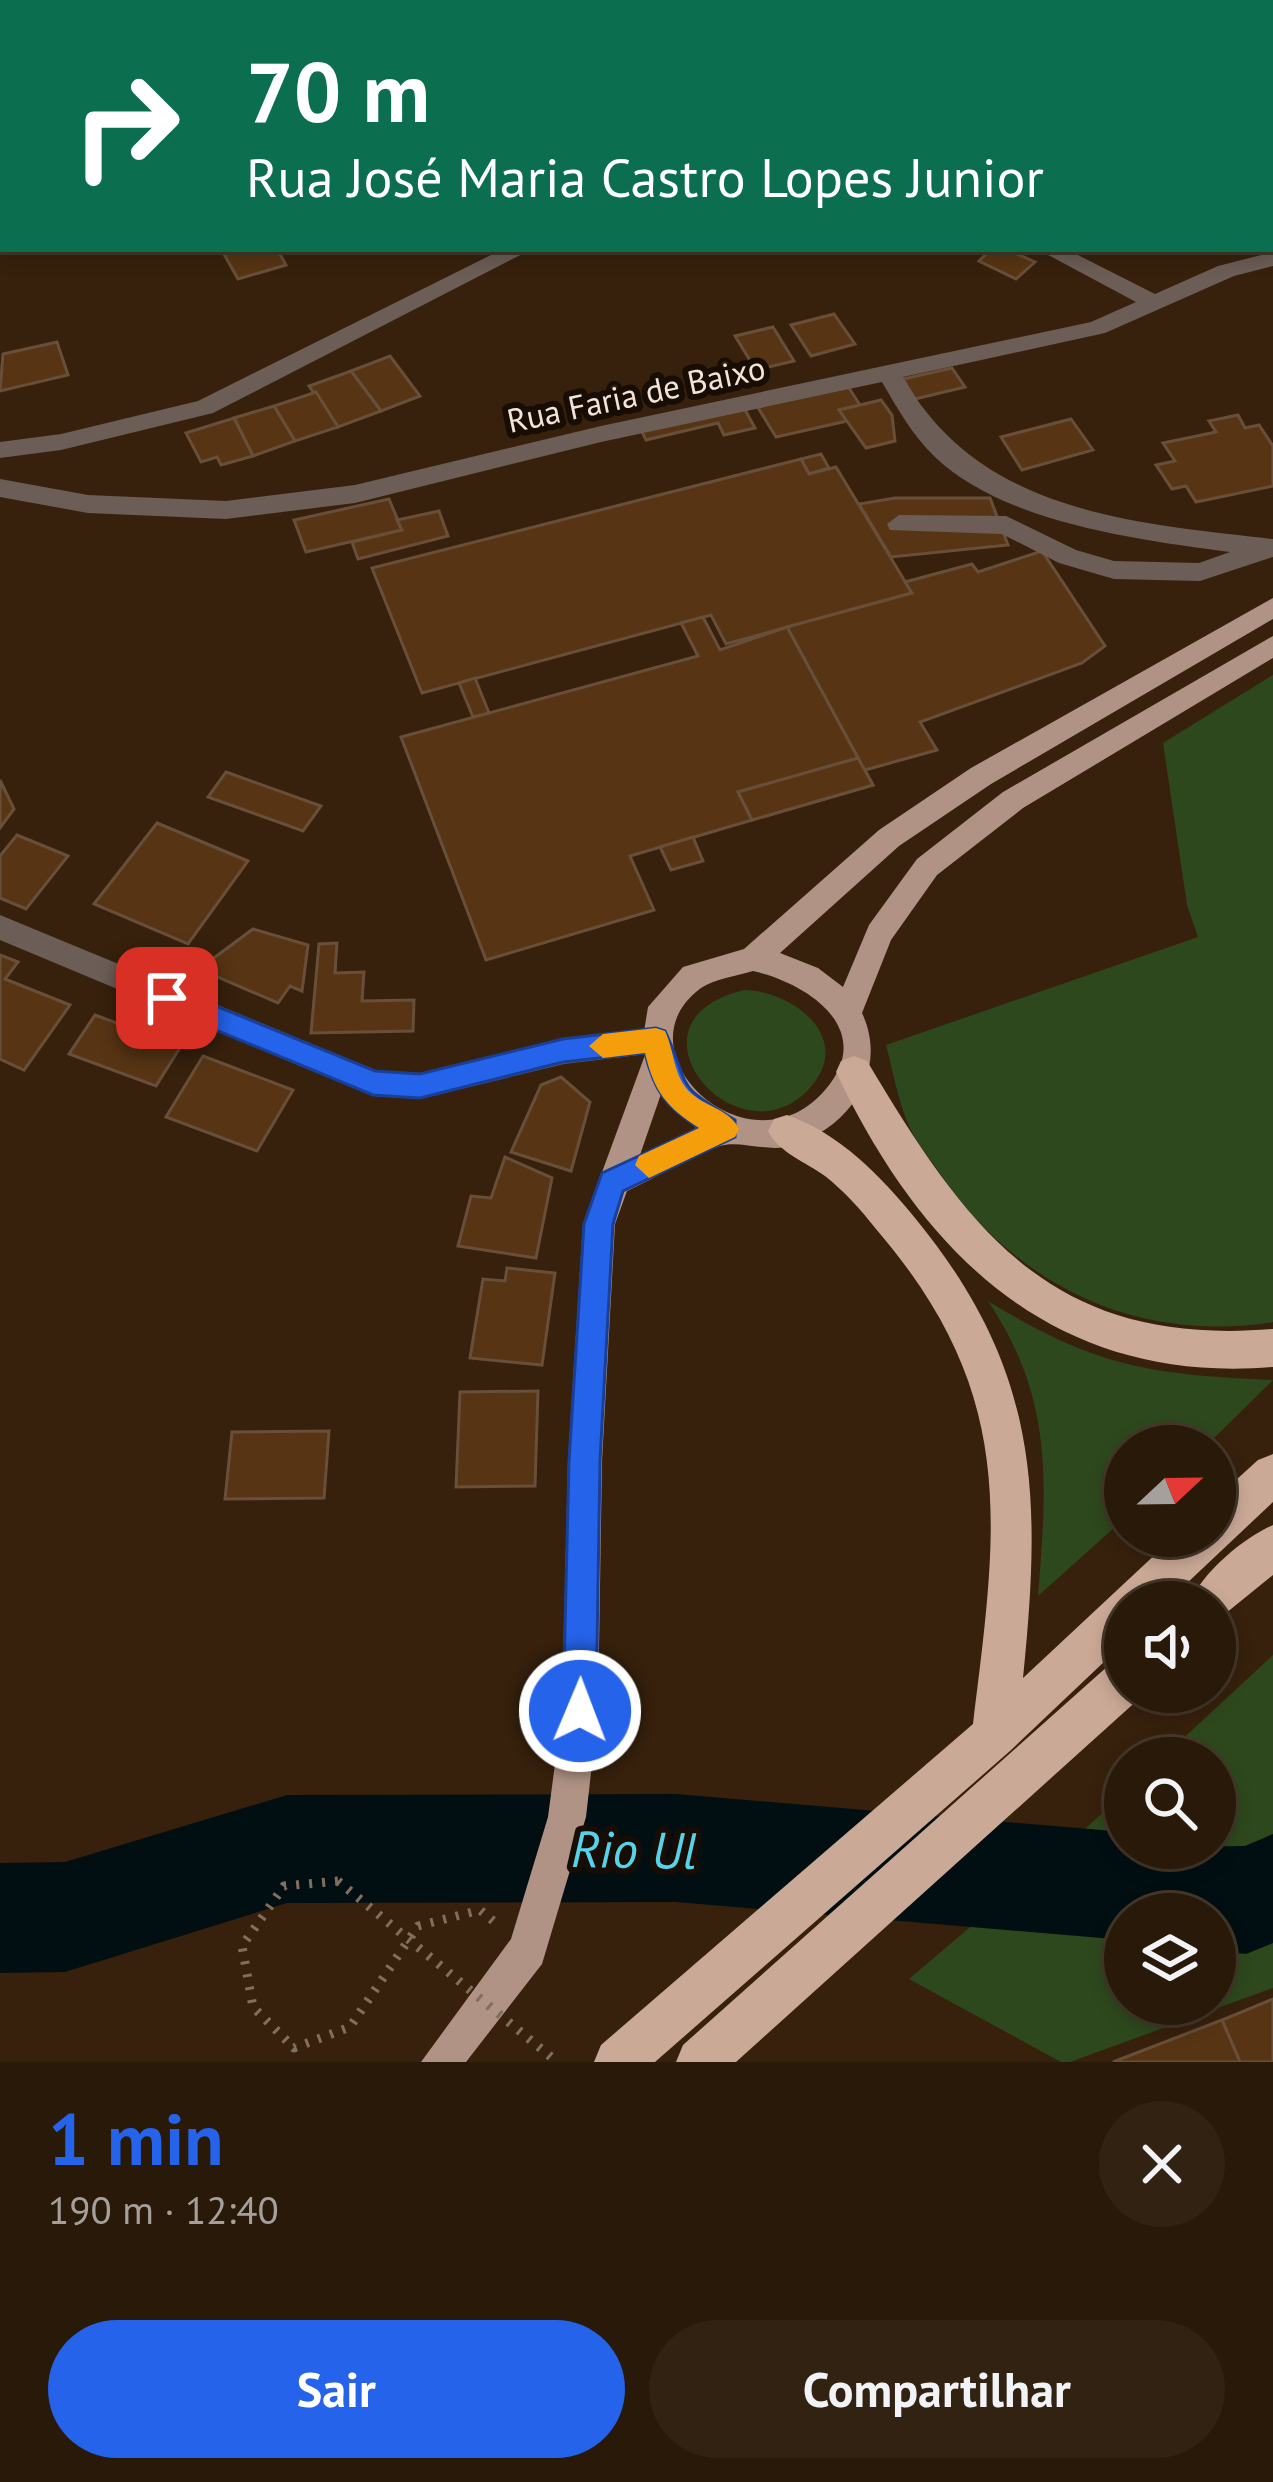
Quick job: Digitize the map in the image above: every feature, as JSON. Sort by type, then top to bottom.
[{"type":"highway","points":[[854,1072],[915,1178],[950,1223],[1037,1304],[1096,1331],[1192,1352],[1273,1348]]},
{"type":"highway","points":[[787,1131],[846,1171],[904,1233],[955,1309],[995,1390],[1013,1512],[994,1736]]},
{"type":"highway","points":[[1236,1508],[1273,1474]]},
{"type":"highway","points":[[1234,1581],[1273,1546]]},
{"type":"highway","points":[[1159,1581],[1184,1557]]},
{"type":"highway","points":[[618,2062],[994,1736],[1104,1632]]},
{"type":"highway","points":[[714,2049],[1104,1700]]},
{"type":"main road","points":[[753,959],[889,838],[981,776],[1273,607]]},
{"type":"main road","points":[[848,1011],[879,934],[927,867],[1013,800],[1273,646]]},
{"type":"main road","points":[[441,2062],[532,1936],[567,1817],[580,1711],[585,1461],[599,1224],[612,1183],[657,1050],[660,1018],[686,982],[717,965],[753,959],[809,973],[832,990],[856,1031],[854,1072],[840,1098],[817,1119],[787,1131],[725,1129],[612,1183]]},
{"type":"main road","points":[[657,1050],[681,1102],[725,1129]]},
{"type":"street","points":[[0,450],[61,442],[205,407],[515,252]]},
{"type":"street","points":[[1054,252],[1152,301]]},
{"type":"street","name":"Rua Faria de Baixo","points":[[0,488],[88,504],[226,510],[355,494],[1097,328],[1152,301],[1273,259]]},
{"type":"street","points":[[890,372],[948,455],[993,483],[1092,518],[1270,548]]},
{"type":"street","points":[[899,524],[1006,525],[1068,557],[1114,569],[1200,572],[1270,548]]},
{"type":"street","points":[[0,927],[373,1083],[420,1086],[563,1051],[657,1050]]},
{"type":"path","points":[[532,1936],[480,1910],[418,1926],[350,2027],[294,2048],[253,2007],[242,1946],[284,1886],[338,1881],[557,2062]]},
{"type":"green space","points":[[1273,675],[1273,1322],[1223,1327],[1174,1324],[1084,1298],[1042,1275],[1004,1246],[970,1212],[915,1138],[886,1045],[1198,937],[1187,905],[1163,743]]},
{"type":"green space","points":[[744,990],[782,999],[799,1009],[822,1037],[821,1071],[808,1090],[779,1109],[749,1110],[722,1099],[700,1080],[688,1055],[689,1029],[706,1006]]},
{"type":"green space","points":[[988,1301],[1061,1340],[1124,1363],[1273,1380],[1227,1425],[1104,1425],[1104,1537],[1038,1596],[1044,1479],[1041,1443],[1025,1373]]},
{"type":"green space","points":[[1273,1655],[1273,1858],[1229,1873],[1195,1869],[1236,1869],[1236,1737],[1185,1737],[1210,1713],[1236,1713],[1236,1689]]},
{"type":"green space","points":[[1104,1811],[1104,1858],[1059,1853]]},
{"type":"green space","points":[[1273,1899],[1273,1988],[1236,2001],[1236,1909]]},
{"type":"green space","points":[[1001,1901],[1104,1911],[1104,2025],[1172,2025],[1061,2062],[909,1979]]},
{"type":"building","points":[[223,252],[279,252],[286,265],[238,279]]},
{"type":"building","points":[[988,252],[1013,252],[1035,262],[1016,279],[979,261]]},
{"type":"building","points":[[834,314],[855,344],[811,356],[791,325]]},
{"type":"building","points":[[773,327],[794,361],[756,370],[735,336]]},
{"type":"building","points":[[57,342],[68,375],[0,391],[3,354]]},
{"type":"building","points":[[390,356],[420,396],[381,411],[351,371]]},
{"type":"building","points":[[952,368],[965,387],[915,399],[903,379]]},
{"type":"building","points":[[351,371],[381,411],[338,427],[309,386]]},
{"type":"building","points":[[847,385],[860,405],[839,410],[847,421],[776,437],[757,406]]},
{"type":"building","points":[[316,392],[338,427],[295,441],[274,406]]},
{"type":"building","points":[[881,400],[892,415],[895,441],[866,448],[839,410]]},
{"type":"building","points":[[274,406],[295,441],[253,456],[234,418]]},
{"type":"building","points":[[743,406],[755,428],[724,435],[718,423],[646,440],[641,430]]},
{"type":"building","points":[[1238,415],[1245,428],[1259,425],[1273,446],[1273,486],[1196,502],[1186,486],[1172,489],[1156,465],[1175,461],[1163,443],[1216,432],[1209,421]]},
{"type":"building","points":[[234,418],[253,456],[221,465],[217,457],[201,462],[186,433]]},
{"type":"building","points":[[1071,419],[1093,450],[1022,470],[1001,437]]},
{"type":"building","points":[[821,454],[829,468],[809,474],[801,459]]},
{"type":"building","points":[[801,459],[809,474],[836,467],[912,593],[726,644],[711,615],[422,693],[372,568]]},
{"type":"building","points":[[895,498],[990,498],[1008,545],[891,557],[859,504]]},
{"type":"building","points":[[389,499],[402,530],[306,552],[294,520]]},
{"type":"building","points":[[439,511],[448,536],[358,559],[352,542],[402,530],[397,520]]},
{"type":"building","points":[[1042,551],[1105,646],[1082,663],[920,722],[937,750],[865,770],[873,785],[752,820],[738,792],[858,758],[787,627],[912,593],[905,582],[972,564],[978,572]]},
{"type":"building","points":[[703,617],[720,650],[787,627],[858,758],[738,792],[752,820],[630,856],[654,910],[486,960],[401,737],[698,656],[681,623]]},
{"type":"building","points":[[475,678],[489,713],[473,717],[459,683]]},
{"type":"building","points":[[858,758],[873,785],[752,820],[738,792]]},
{"type":"building","points":[[226,772],[321,806],[303,831],[208,797]]},
{"type":"building","points":[[0,780],[14,809],[0,828]]},
{"type":"building","points":[[157,823],[248,861],[188,944],[94,904]]},
{"type":"building","points":[[17,835],[68,856],[26,909],[0,898],[0,856]]},
{"type":"building","points":[[693,837],[703,861],[671,870],[660,847]]},
{"type":"building","points":[[253,929],[308,945],[302,991],[290,986],[278,1003],[199,969]]},
{"type":"building","points":[[337,943],[335,973],[364,972],[362,1001],[414,1000],[413,1031],[311,1033],[319,944]]},
{"type":"building","points":[[0,955],[18,962],[5,979],[70,1005],[24,1070],[0,1059]]},
{"type":"building","points":[[95,1015],[141,1032],[149,1021],[188,1035],[156,1086],[69,1054]]},
{"type":"building","points":[[203,1056],[293,1090],[257,1151],[166,1117]]},
{"type":"building","points":[[561,1077],[590,1102],[571,1171],[511,1152],[541,1085]]},
{"type":"building","points":[[505,1157],[552,1178],[536,1258],[458,1246],[471,1196],[491,1198]]},
{"type":"building","points":[[507,1268],[555,1273],[542,1365],[470,1358],[483,1279],[505,1281]]},
{"type":"building","points":[[538,1391],[535,1486],[456,1487],[460,1392]]},
{"type":"building","points":[[329,1431],[324,1498],[225,1499],[232,1432]]},
{"type":"building","points":[[1273,1999],[1273,2062],[1240,2062],[1224,2025],[1236,2025],[1236,2014]]},
{"type":"building","points":[[1209,2025],[1224,2025],[1240,2062],[1113,2062]]},
{"type":"waterway","name":"Rio Ul","points":[[0,1918],[65,1917],[287,1849],[676,1848],[1005,1872],[1246,1900],[1273,1888]]},
{"type":"slow traffic","points":[[603,1046],[656,1040],[666,1082],[681,1102],[725,1129],[649,1165]]},
{"type":"route","points":[[167,998],[373,1083],[420,1086],[563,1051],[656,1040],[666,1082],[681,1102],[725,1129],[612,1183],[599,1224],[585,1461],[580,1711]]}]
